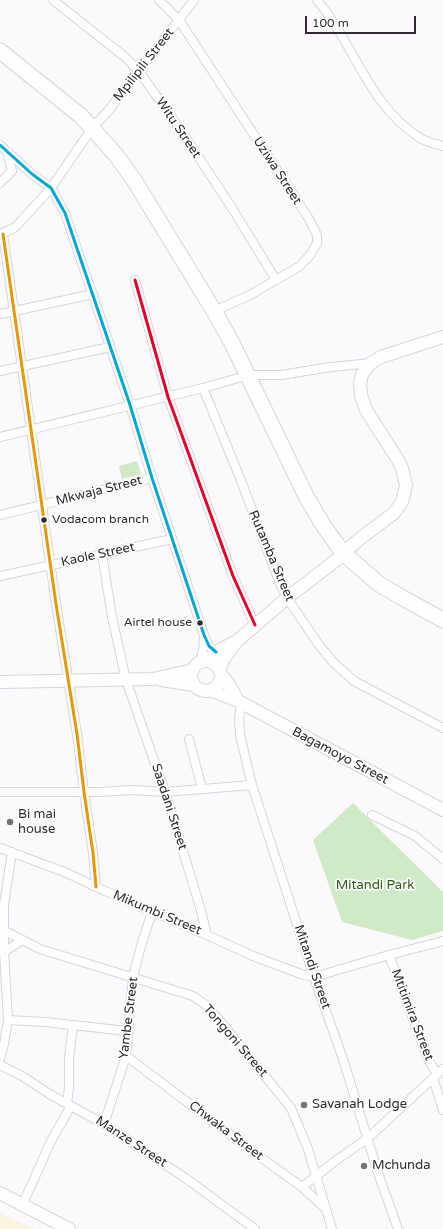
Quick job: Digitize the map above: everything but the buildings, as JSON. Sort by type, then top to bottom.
[{"type":"highway","points":[[0,50],[92,128],[116,155],[134,180],[214,311],[249,375],[306,496],[323,525],[344,552],[379,584],[443,620]]},
{"type":"main road","points":[[0,682],[153,679],[194,685],[201,690],[210,690],[217,685],[219,682],[223,660],[236,642],[287,598],[394,514],[402,502],[406,491],[406,485],[398,460],[366,410],[361,396],[360,384],[362,374],[371,363],[381,357],[443,337]]},
{"type":"main road","points":[[194,685],[191,677],[200,664],[216,652],[236,642]]},
{"type":"main road","points":[[153,679],[200,664],[216,665],[239,702]]},
{"type":"main road","name":"Bagamoyo Street","points":[[210,690],[239,702],[443,810]]},
{"type":"main road","points":[[0,1193],[22,1206],[69,1229]]},
{"type":"street","name":"Witu Street","points":[[53,0],[125,57],[138,70],[180,129],[232,208],[276,280]]},
{"type":"street","name":"Uziwa Street","points":[[159,0],[179,20],[309,219],[317,235],[317,243],[310,255],[300,266],[250,295],[214,311]]},
{"type":"street","name":"Mpilipili Street","points":[[1,234],[14,228],[51,188],[92,128],[108,110],[194,0]]},
{"type":"street","points":[[317,0],[324,8],[341,36],[366,81],[386,108],[401,123],[420,138],[443,146]]},
{"type":"street","points":[[0,144],[32,174],[51,188],[58,198],[68,221],[204,635],[210,646],[216,652]]},
{"type":"street","points":[[0,183],[12,171],[7,150]]},
{"type":"street","points":[[1,234],[77,734],[96,887]]},
{"type":"street","points":[[135,280],[168,397],[233,576],[255,625]]},
{"type":"street","points":[[0,314],[92,294]]},
{"type":"street","points":[[0,371],[110,347]]},
{"type":"street","points":[[0,437],[168,397],[249,375],[266,376],[293,374],[331,367],[371,363]]},
{"type":"street","name":"Rutamba Street","points":[[203,388],[237,471],[279,581],[287,598],[319,645],[344,674],[354,681],[443,728]]},
{"type":"street","name":"Mkwaja Street","points":[[0,515],[152,478]]},
{"type":"street","name":"Kaole Street","points":[[0,576],[172,538]]},
{"type":"street","name":"Saadani Street","points":[[102,554],[112,617],[126,680],[164,792],[208,935]]},
{"type":"street","points":[[200,664],[204,635]]},
{"type":"street","name":"Mitandi Street","points":[[239,702],[240,735],[252,785],[314,977],[347,1069],[378,1173],[398,1229]]},
{"type":"street","points":[[189,739],[202,789]]},
{"type":"street","points":[[0,792],[100,792],[132,790],[164,792],[252,785]]},
{"type":"street","points":[[372,815],[415,836],[443,858]]},
{"type":"street","name":"Mikumbi Street","points":[[0,848],[67,873],[253,956],[280,967],[314,977]]},
{"type":"street","points":[[0,1059],[8,1020],[3,930],[4,904],[12,852]]},
{"type":"street","name":"Yambe Street","points":[[104,1124],[126,1056],[133,977],[152,912]]},
{"type":"street","name":"Tongoni Street","points":[[3,930],[40,949],[193,996],[206,1005],[291,1108],[308,1149],[332,1229]]},
{"type":"street","points":[[4,952],[22,940]]},
{"type":"street","points":[[314,977],[443,941]]},
{"type":"street","name":"Mtitimira Street","points":[[389,955],[429,1061],[438,1074],[443,1110]]},
{"type":"street","points":[[8,1020],[45,1022],[128,1032]]},
{"type":"street","points":[[22,1206],[69,1105],[69,1058],[73,1025]]},
{"type":"street","name":"Chwaka Street","points":[[126,1056],[261,1158],[302,1187],[325,1208]]},
{"type":"street","name":"Manze Street","points":[[0,1065],[22,1076],[69,1105],[104,1124],[184,1177],[255,1229]]},
{"type":"street","points":[[302,1187],[368,1138],[438,1074]]},
{"type":"green space","points":[[137,461],[141,474],[122,479],[119,466]]},
{"type":"green space","name":"Mitandi Park","points":[[353,803],[443,892],[443,931],[412,940],[342,922],[313,840]]},
{"type":"sand","points":[[0,1213],[35,1229],[0,1229]]},
{"type":"transit line","points":[[0,145],[32,174],[51,188],[65,213],[130,405],[152,478],[204,635],[209,646],[216,652]]},
{"type":"transit line","points":[[3,234],[56,604],[77,734],[93,853],[96,887]]},
{"type":"transit line","points":[[135,280],[168,397],[233,576],[255,625]]},
{"type":"place","name":"Vodacom branch","points":[[44,520]]},
{"type":"place","name":"Airtel house","points":[[200,623]]},
{"type":"place","name":"Bi mai house","points":[[10,822]]},
{"type":"place","name":"Savanah Lodge","points":[[304,1105]]},
{"type":"place","name":"Mchunda","points":[[364,1166]]}]
